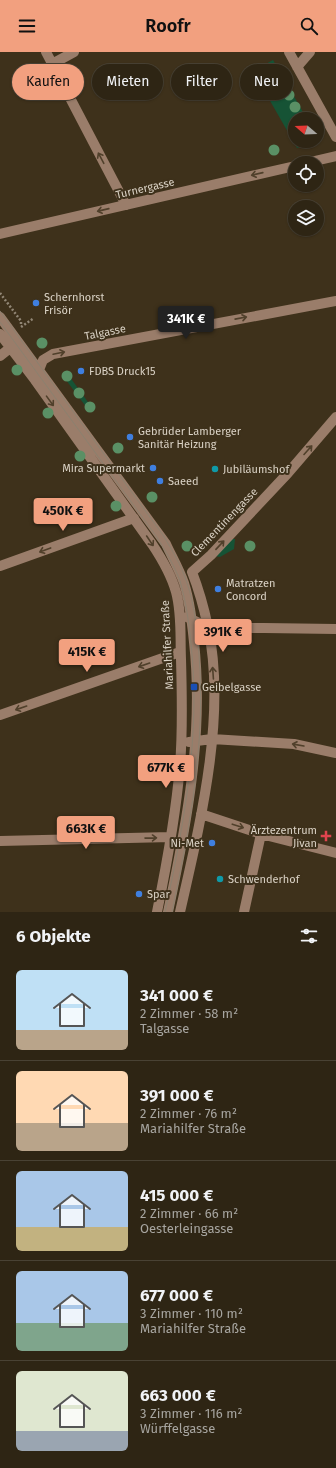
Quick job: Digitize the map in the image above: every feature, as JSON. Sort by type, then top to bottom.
[{"type":"street","points":[[46,52],[52,64],[74,52]]},
{"type":"street","points":[[289,52],[336,136]]},
{"type":"street","points":[[297,67],[310,52]]},
{"type":"street","points":[[71,100],[126,205]]},
{"type":"street","points":[[324,159],[336,156]]},
{"type":"street","name":"Turnergasse","points":[[0,234],[288,168]]},
{"type":"street","name":"Talgasse","points":[[35,380],[44,360],[53,354],[336,301]]},
{"type":"street","points":[[0,316],[166,544],[184,582],[192,620],[196,662],[198,694],[196,741],[187,816],[168,912]]},
{"type":"street","name":"Mariahilfer Straße","points":[[0,334],[35,380],[134,518],[164,563],[176,593],[180,614],[180,766],[171,837],[157,912]]},
{"type":"street","points":[[0,356],[10,348]]},
{"type":"street","name":"Clementinengasse","points":[[208,628],[201,597],[192,572],[211,555],[288,473],[336,417]]},
{"type":"street","points":[[0,566],[134,518]]},
{"type":"street","points":[[180,614],[208,628],[336,629]]},
{"type":"street","points":[[180,912],[210,762],[214,688],[208,628]]},
{"type":"street","points":[[0,715],[180,652]]},
{"type":"street","points":[[181,743],[212,740],[294,744],[336,753]]},
{"type":"street","points":[[200,814],[261,834],[336,853]]},
{"type":"street","points":[[244,912],[261,834]]},
{"type":"street","points":[[0,841],[171,837]]},
{"type":"path","points":[[0,293],[21,321],[21,327],[34,318]]},
{"type":"green space","points":[[273,60],[275,64],[266,64]]},
{"type":"green space","points":[[293,95],[303,112],[288,112],[288,132],[270,100],[293,100]]},
{"type":"green space","points":[[67,373],[93,409],[90,412],[63,376]]},
{"type":"green space","points":[[231,539],[235,539],[234,549],[220,557],[215,556]]},
{"type":"tram line","points":[[0,311],[163,535],[180,564],[190,592],[195,618],[199,654],[201,687],[200,719],[195,784],[185,848],[172,912]]},
{"type":"tram line","points":[[0,322],[156,536],[175,569],[180,581],[186,605],[190,636],[194,678],[194,711],[189,779],[165,912]]},
{"type":"place","name":"Schernhorst Frisör","points":[[36,303]]},
{"type":"place","name":"FDBS Druck15","points":[[81,371]]},
{"type":"place","name":"Gebrüder Lamberger Sanitär Heizung","points":[[130,437]]},
{"type":"place","name":"Mira Supermarkt","points":[[153,468]]},
{"type":"place","name":"Jubiläumshof","points":[[215,469]]},
{"type":"place","name":"Saeed","points":[[160,481]]},
{"type":"place","name":"Matratzen Concord","points":[[218,589]]},
{"type":"place","name":"Geibelgasse","points":[[194,687]]},
{"type":"place","name":"Ärztezentrum Jivan","points":[[326,836]]},
{"type":"place","name":"Ni-Met","points":[[212,843]]},
{"type":"place","name":"Schwenderhof","points":[[220,879]]},
{"type":"place","name":"Spar","points":[[139,894]]}]
